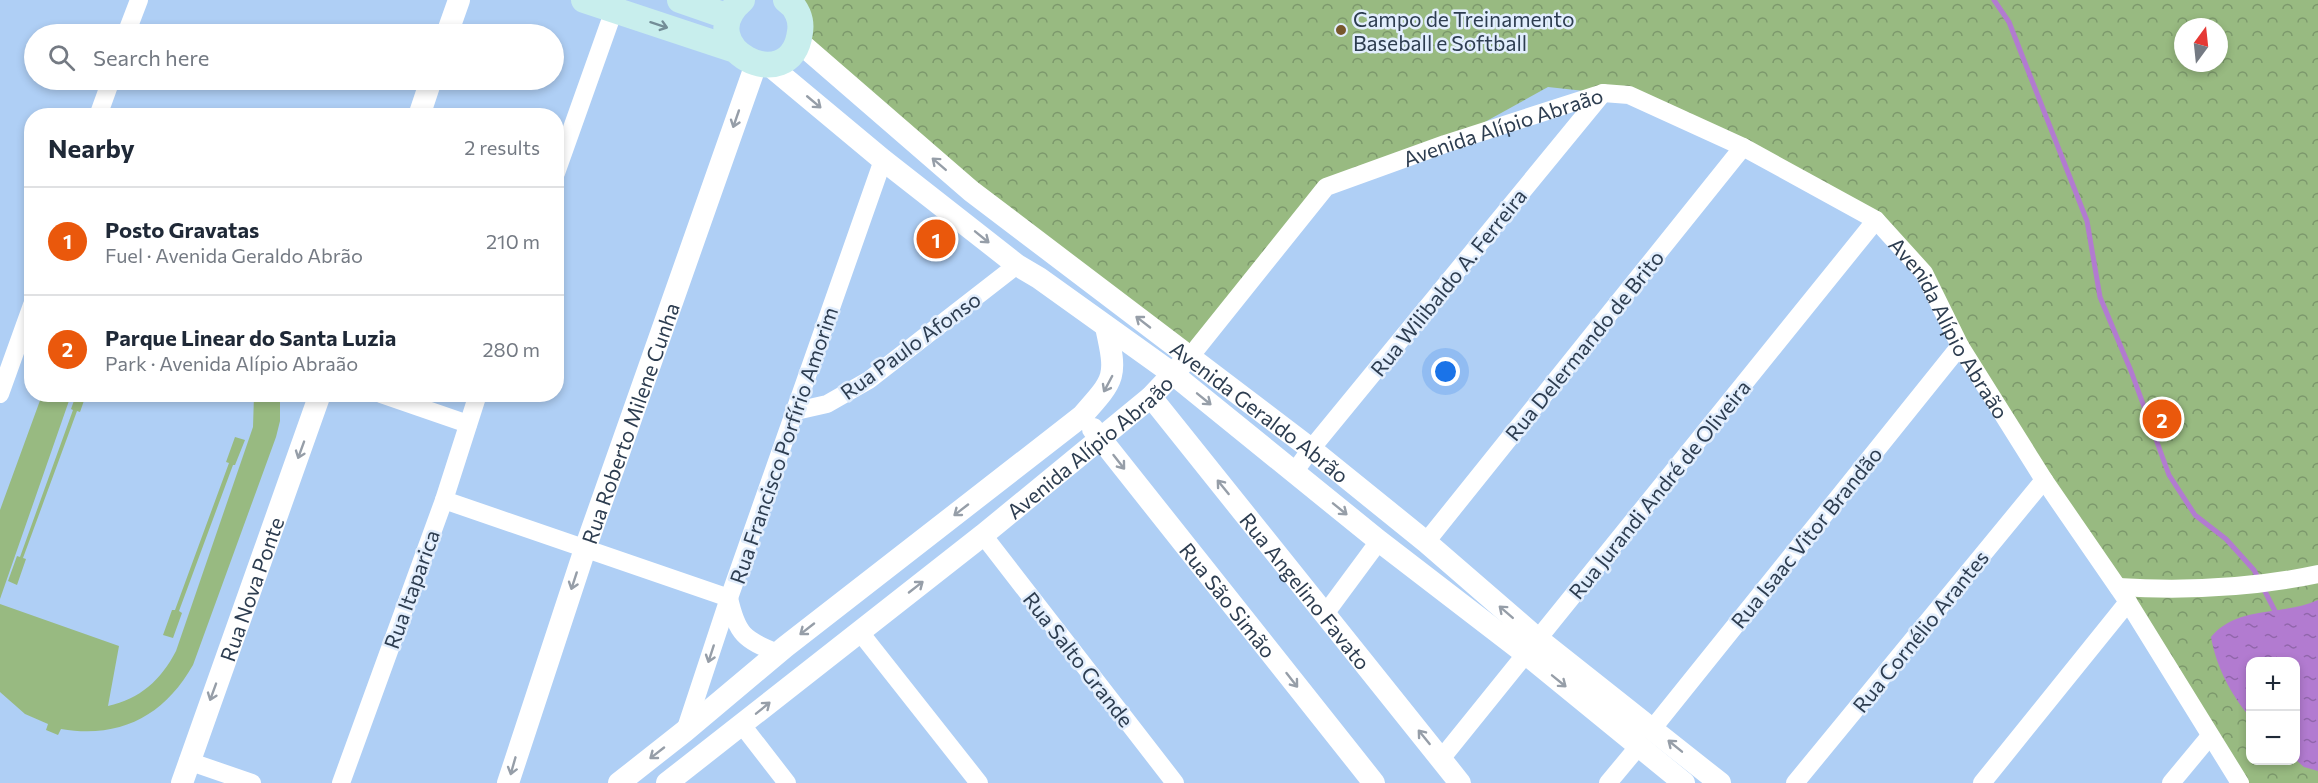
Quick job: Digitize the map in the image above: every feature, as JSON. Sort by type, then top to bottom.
[{"type":"main road","name":"Avenida Geraldo Abrão","points":[[584,0],[753,60]]},
{"type":"main road","points":[[680,0],[736,9],[728,38],[753,60],[786,58],[799,42],[801,25],[798,13],[789,1]]},
{"type":"street","points":[[130,24],[139,0]]},
{"type":"street","points":[[451,24],[459,0]]},
{"type":"street","points":[[564,151],[614,10]]},
{"type":"street","name":"Avenida Geraldo Abrão","points":[[799,42],[970,191],[1311,448],[1426,542],[1638,747],[1684,783]]},
{"type":"street","name":"Avenida Geraldo Abrão","points":[[753,60],[952,212],[1017,265],[1039,278],[1173,374],[1379,541],[1653,728],[1720,783]]},
{"type":"street","name":"Rua Roberto Milene Cunha","points":[[508,783],[585,549],[753,60]]},
{"type":"street","points":[[101,108],[107,90]]},
{"type":"street","points":[[422,108],[428,90]]},
{"type":"street","name":"Avenida Alípio Abraão","points":[[667,783],[983,535],[1151,397],[1189,358],[1326,187],[1445,144],[1603,93],[1629,94],[1743,147],[1876,220],[1924,273],[1960,346],[2044,480],[2123,595],[2240,783]]},
{"type":"street","name":"Rua Wilibaldo A. Ferreira","points":[[1294,471],[1603,93]]},
{"type":"street","name":"Rua Delermando de Brito","points":[[1426,542],[1743,147]]},
{"type":"street","name":"Rua Francisco Porfírio Amorim","points":[[686,731],[729,598],[883,160]]},
{"type":"street","points":[[952,212],[970,191]]},
{"type":"street","name":"Rua Jurandi André de Oliveira","points":[[1442,759],[1876,220]]},
{"type":"street","name":"Rua Paulo Afonso","points":[[796,411],[827,404],[847,395],[1017,265]]},
{"type":"street","points":[[0,394],[24,327]]},
{"type":"street","name":"Avenida Alípio Abraão","points":[[619,783],[686,731],[778,653],[1082,416],[1106,390],[1113,377],[1114,362],[1106,327]]},
{"type":"street","name":"Rua Isaac Vitor Brandão","points":[[1653,728],[1960,346]]},
{"type":"street","name":"Rua Angelino Favato","points":[[1151,397],[1460,783]]},
{"type":"street","name":"Rua Nova Ponte","points":[[182,783],[317,402]]},
{"type":"street","points":[[404,402],[468,424]]},
{"type":"street","name":"Rua Itaparica","points":[[341,783],[444,500],[475,402]]},
{"type":"street","name":"Rua São Simão","points":[[1082,416],[1374,783]]},
{"type":"street","name":"Rua Cornélio Arantes","points":[[1795,783],[2044,480]]},
{"type":"street","points":[[444,500],[729,598],[734,619],[747,639],[778,653],[801,677]]},
{"type":"street","name":"Rua Salto Grande","points":[[983,535],[1175,783]]},
{"type":"street","points":[[1325,614],[1379,541]]},
{"type":"street","points":[[1982,783],[2123,595],[2249,584],[2318,574]]},
{"type":"street","points":[[859,631],[980,783]]},
{"type":"street","points":[[742,725],[787,783]]},
{"type":"street","points":[[2171,783],[2210,736]]},
{"type":"street","points":[[1608,783],[1638,747]]},
{"type":"street","points":[[188,761],[252,783]]},
{"type":"green space","points":[[796,0],[2318,0],[2318,783],[2240,783],[1924,273],[1876,220],[1743,147],[1603,93],[1548,87],[1445,144],[1326,187],[1189,358],[1061,258],[808,36]]},
{"type":"green space","points":[[39,402],[69,402],[0,599],[0,510]]},
{"type":"green space","points":[[74,402],[84,402],[80,412],[77,411],[23,558],[26,559],[17,585],[8,581],[17,556],[20,557],[73,410],[71,409]]},
{"type":"green space","points":[[254,402],[280,402],[280,421],[276,437],[193,665],[181,683],[154,710],[121,727],[82,731],[61,729],[58,735],[46,730],[48,724],[25,714],[0,692],[0,604],[119,646],[108,706],[140,693],[164,671],[176,651],[253,427]]},
{"type":"green space","points":[[235,437],[245,440],[235,465],[233,465],[179,611],[182,613],[173,638],[163,635],[172,610],[175,610],[229,463],[226,462]]},
{"type":"water","points":[[2318,600],[2318,771],[2300,764],[2300,657],[2246,657],[2246,711],[2225,680],[2211,637],[2222,627],[2247,615],[2304,605]]},
{"type":"waterway","points":[[1994,0],[2009,22],[2087,221],[2100,297],[2131,371],[2169,475],[2195,515],[2226,539],[2254,570],[2277,615]]},
{"type":"place","name":"Campo de Treinamento Baseball e Softball","points":[[1341,30]]},
{"type":"place","name":"Posto Gravatas","points":[[936,239]]},
{"type":"place","name":"Parque Linear do Santa Luzia","points":[[2162,419]]}]
